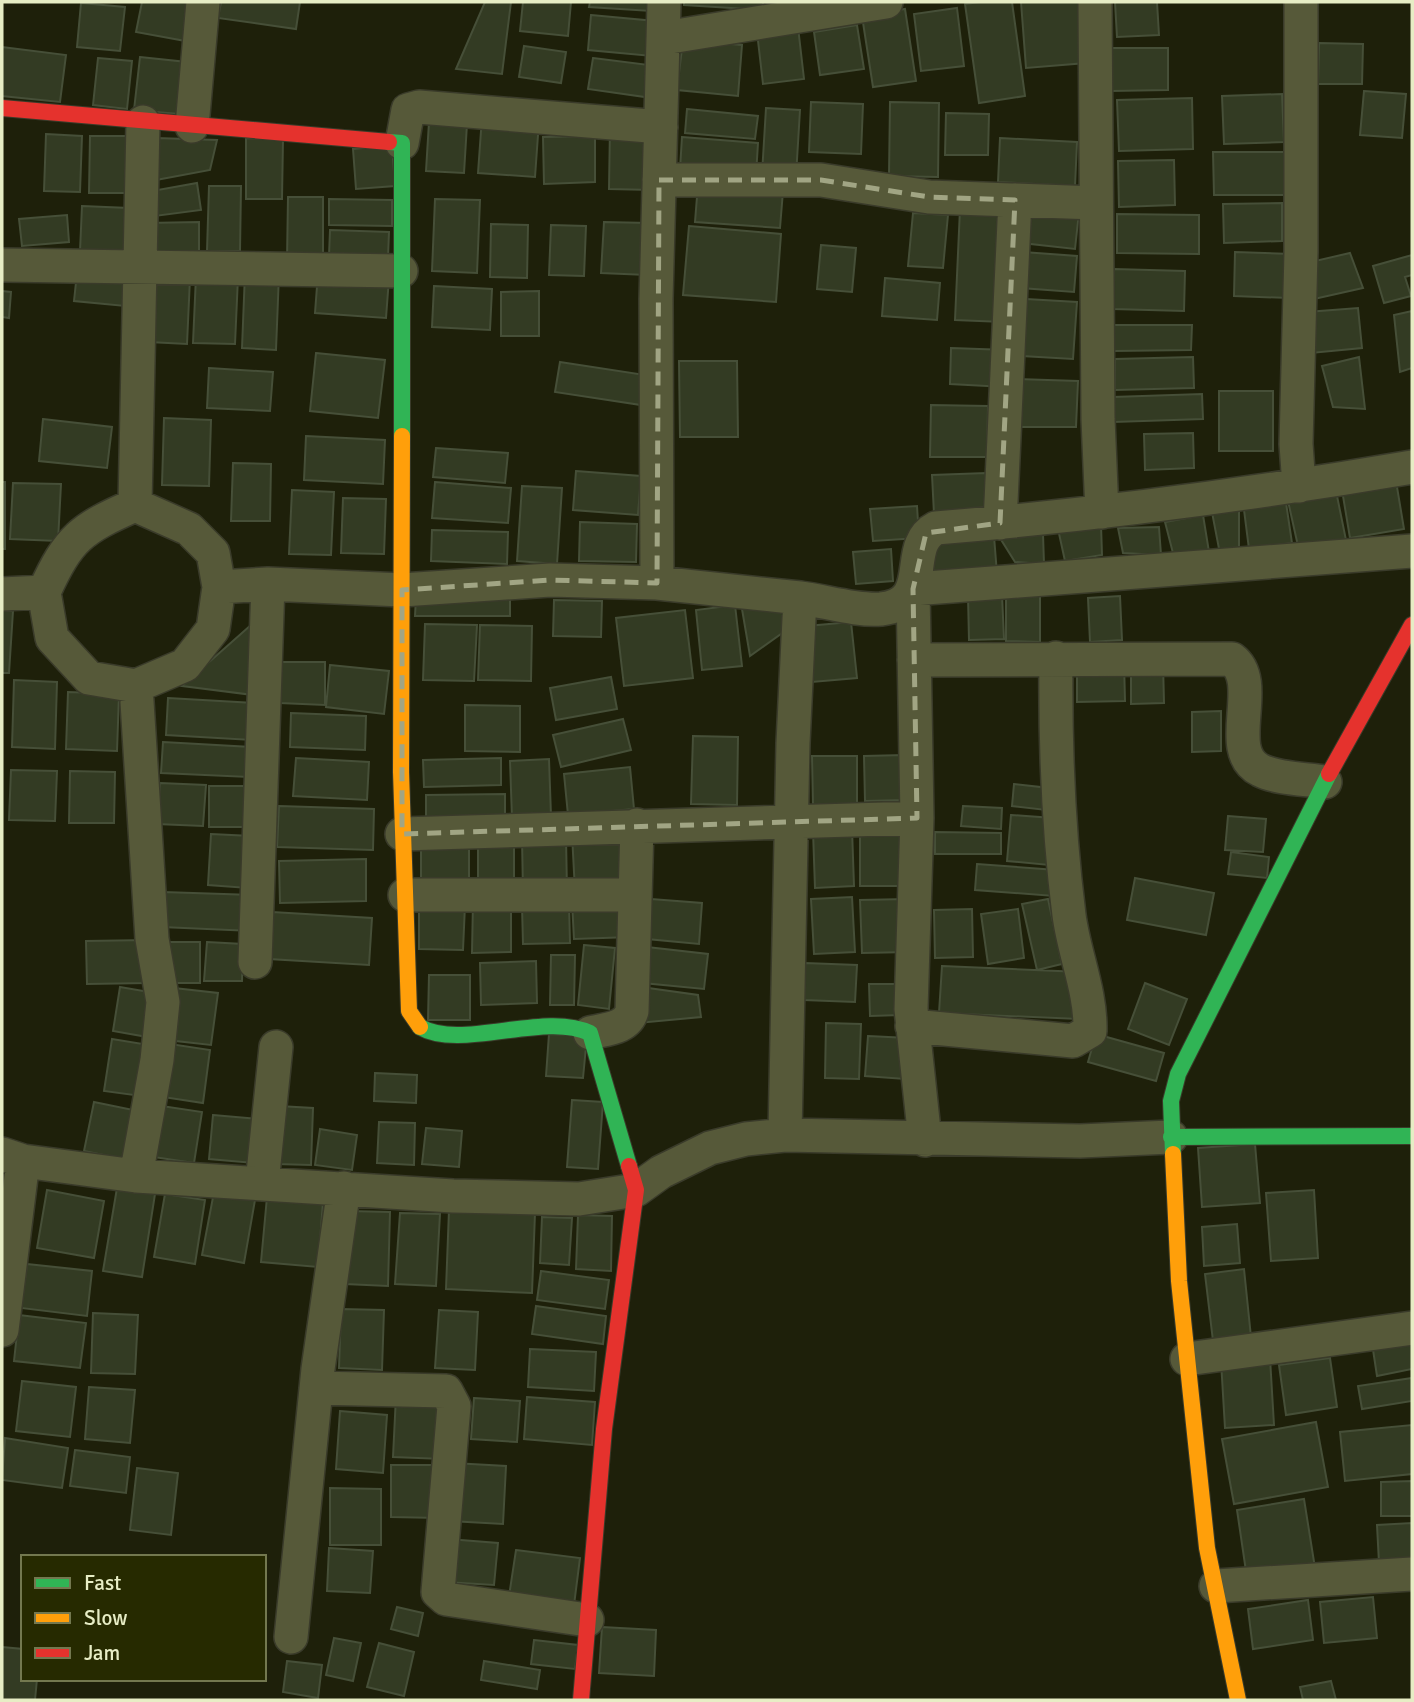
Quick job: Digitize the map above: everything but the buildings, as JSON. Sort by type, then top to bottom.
[{"type":"street","points":[[192,126],[203,2]]},
{"type":"street","points":[[657,583],[656,299],[664,2]]},
{"type":"street","points":[[664,38],[886,2]]},
{"type":"street","points":[[1095,2],[1098,419],[1102,512]]},
{"type":"street","points":[[1299,486],[1296,444],[1301,2]]},
{"type":"street","points":[[638,825],[630,1019],[620,1026],[590,1033],[578,1027],[558,1027],[441,1034],[427,1032],[415,1025],[410,1011],[402,834],[402,142],[408,110],[419,107],[661,127]]},
{"type":"street","points":[[2,108],[402,142]]},
{"type":"street","points":[[135,505],[143,122]]},
{"type":"street","points":[[659,180],[821,180],[929,197],[1096,203]]},
{"type":"street","points":[[1000,523],[1015,201]]},
{"type":"street","points":[[2,265],[401,271]]},
{"type":"street","points":[[925,1140],[912,1026],[917,818],[913,589],[926,533],[936,528],[1102,512],[1299,486],[1412,467]]},
{"type":"street","points":[[135,505],[190,528],[213,553],[219,587],[213,629],[185,665],[136,686],[89,678],[52,638],[44,592],[61,555],[91,524],[135,505]]},
{"type":"street","points":[[219,587],[268,584],[402,590],[550,580],[657,583],[879,609],[902,604],[913,589],[1412,551]]},
{"type":"street","points":[[255,962],[268,584]]},
{"type":"street","points":[[2,594],[44,592]]},
{"type":"street","points":[[785,1135],[800,598]]},
{"type":"street","points":[[1238,1700],[1207,1548],[1179,1281],[1171,1101],[1178,1074],[1325,782],[1412,625]]},
{"type":"street","points":[[912,1026],[1073,1041],[1090,1031],[1091,1013],[1070,919],[1060,837],[1055,761],[1056,659]]},
{"type":"street","points":[[914,660],[1232,659],[1241,666],[1245,678],[1244,736],[1250,761],[1261,770],[1325,782]]},
{"type":"street","points":[[136,686],[152,939],[163,1002],[157,1060],[136,1176]]},
{"type":"street","points":[[402,834],[792,819],[917,818]]},
{"type":"street","points":[[405,895],[635,895]]},
{"type":"street","points":[[581,1700],[604,1429],[636,1190],[590,1033]]},
{"type":"street","points":[[262,1183],[276,1047]]},
{"type":"street","points":[[2,1330],[12,1158],[136,1176],[453,1196],[579,1199],[636,1190],[662,1172],[710,1149],[746,1139],[785,1135],[1080,1142],[1171,1137],[1412,1136]]},
{"type":"street","points":[[291,1637],[316,1388],[344,1188]]},
{"type":"street","points":[[1187,1359],[1412,1328]]},
{"type":"street","points":[[316,1388],[446,1391],[454,1406],[438,1592],[446,1599],[587,1620]]},
{"type":"street","points":[[1216,1586],[1412,1574]]},
{"type":"highlighted area","points":[[659,180],[821,180],[929,197],[1015,200],[1000,523],[926,533],[913,589],[917,818],[402,834],[402,590],[550,580],[657,583]]},
{"type":"traffic: fast","points":[[389,142],[402,143],[402,436]]},
{"type":"traffic: fast","points":[[1173,1154],[1171,1101],[1178,1074],[1329,774]]},
{"type":"traffic: fast","points":[[420,1027],[437,1033],[458,1035],[550,1026],[571,1027],[590,1033],[629,1166]]},
{"type":"traffic: fast","points":[[1171,1137],[1412,1136]]},
{"type":"traffic: slow","points":[[402,436],[401,772],[409,1011],[420,1027]]},
{"type":"traffic: slow","points":[[1173,1154],[1179,1281],[1207,1548],[1238,1700]]},
{"type":"traffic: jam","points":[[2,108],[389,142]]},
{"type":"traffic: jam","points":[[1329,774],[1412,625]]},
{"type":"traffic: jam","points":[[581,1700],[604,1429],[636,1190],[629,1166]]}]
